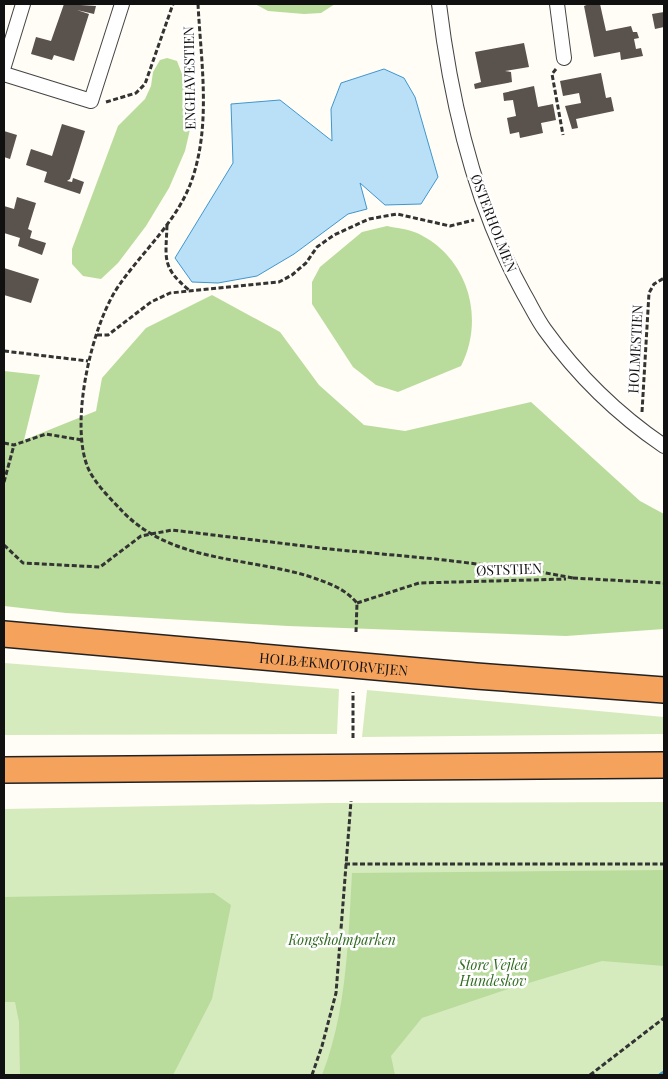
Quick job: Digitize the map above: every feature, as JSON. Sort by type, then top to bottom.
[{"type":"highway","name":"HOLBÆKMOTORVEJEN","points":[[4,634],[466,675],[664,690]]},
{"type":"highway","points":[[4,770],[664,766]]},
{"type":"street","points":[[4,66],[23,4]]},
{"type":"street","points":[[4,74],[91,101],[122,4]]},
{"type":"street","name":"ØSTERHOLMEN","points":[[439,4],[445,55],[468,156],[506,262],[544,329],[590,386],[636,427],[664,446]]},
{"type":"street","points":[[557,4],[564,58]]},
{"type":"path","points":[[91,101],[111,102],[136,93],[144,84],[172,4]]},
{"type":"path","name":"ENGHAVESTIEN","points":[[198,4],[203,114],[200,152],[190,186],[167,225],[118,286],[96,335],[88,361],[81,416],[82,440],[88,468],[98,483],[124,513],[148,533],[170,545],[195,552],[290,571],[335,585],[347,592],[357,603]]},
{"type":"path","points":[[563,135],[552,74],[564,58]]},
{"type":"path","points":[[96,335],[108,335],[151,302],[170,293],[279,282],[292,275],[306,263],[317,248],[334,235],[369,219],[398,214],[450,226],[489,214]]},
{"type":"path","points":[[167,225],[166,262],[174,277],[189,290]]},
{"type":"path","name":"HOLMESTIEN","points":[[636,427],[643,408],[650,293],[654,284],[664,278]]},
{"type":"path","points":[[4,351],[88,361]]},
{"type":"path","points":[[4,443],[14,445],[46,434],[82,440]]},
{"type":"path","points":[[4,482],[14,445]]},
{"type":"path","points":[[4,545],[23,563],[100,567],[141,536],[148,533],[172,530],[445,560],[536,571],[573,578]]},
{"type":"path","name":"ØSTSTIEN","points":[[357,603],[418,583],[573,578],[664,583]]},
{"type":"path","points":[[356,632],[357,603]]},
{"type":"path","points":[[353,692],[353,738]]},
{"type":"path","points":[[312,1075],[336,993],[351,801]]},
{"type":"path","points":[[345,864],[664,864]]},
{"type":"path","points":[[590,1075],[664,1018]]},
{"type":"green space","points":[[255,4],[335,4],[321,13],[304,14],[268,11]]},
{"type":"green space","points":[[167,58],[177,61],[195,108],[185,151],[169,188],[146,226],[118,263],[101,279],[83,276],[72,264],[72,249],[118,126],[145,99],[151,86],[153,72],[160,60]]},
{"type":"green space","points":[[387,226],[417,233],[434,243],[459,272],[467,290],[471,308],[472,328],[461,366],[398,392],[376,385],[353,367],[312,304],[312,282],[320,267],[362,232]]},
{"type":"green space","points":[[212,295],[280,332],[319,385],[364,425],[405,431],[531,402],[640,501],[664,514],[664,629],[566,636],[288,626],[66,613],[4,606],[4,371],[40,375],[24,440],[96,411],[102,378],[146,328]]},
{"type":"green space","points":[[4,663],[339,689],[337,734],[4,735]]},
{"type":"green space","points":[[367,690],[664,717],[664,734],[362,737]]},
{"type":"green space","name":"Kongsholmparken","points":[[664,802],[664,1075],[4,1075],[4,809],[329,803]]},
{"type":"green space","name":"Store Vejleå Hundeskov","points":[[664,870],[664,966],[602,961],[502,991],[422,1018],[391,1056],[395,1075],[322,1075],[337,1026],[345,976],[352,873]]},
{"type":"green space","points":[[214,893],[231,905],[212,999],[173,1075],[20,1075],[19,1022],[15,1002],[4,1002],[4,897]]},
{"type":"water","points":[[384,69],[404,78],[415,97],[438,177],[421,204],[385,205],[360,183],[367,209],[348,214],[294,254],[257,276],[218,283],[192,282],[175,258],[233,163],[231,104],[280,100],[332,141],[331,109],[341,83]]},
{"type":"building","points":[[64,4],[96,6],[94,14],[77,10],[89,14],[74,61],[54,55],[52,60],[31,54],[36,37],[51,41]]},
{"type":"building","points":[[600,4],[606,31],[631,26],[633,32],[637,32],[639,38],[634,39],[636,49],[641,48],[643,56],[621,60],[620,52],[594,57],[584,6]]},
{"type":"building","points":[[664,12],[664,27],[655,29],[652,14]]},
{"type":"building","points":[[524,43],[529,67],[505,71],[511,72],[512,82],[475,89],[474,84],[481,82],[475,52]]},
{"type":"building","points":[[601,73],[606,98],[611,97],[614,111],[576,119],[578,128],[572,129],[565,106],[581,103],[579,93],[563,96],[560,81]]},
{"type":"building","points":[[534,86],[538,107],[553,104],[556,120],[541,123],[543,133],[520,138],[519,132],[510,134],[507,118],[516,116],[513,100],[504,101],[503,93]]},
{"type":"building","points":[[62,124],[85,131],[70,179],[67,181],[72,182],[73,178],[84,182],[80,194],[44,182],[47,172],[26,165],[31,149],[52,156]]},
{"type":"building","points":[[4,131],[17,135],[10,159],[4,157]]},
{"type":"building","points":[[17,197],[36,203],[28,229],[32,231],[30,238],[46,243],[42,255],[18,246],[20,238],[4,233],[4,206],[14,209]]},
{"type":"building","points":[[4,268],[39,279],[31,303],[4,295]]}]
